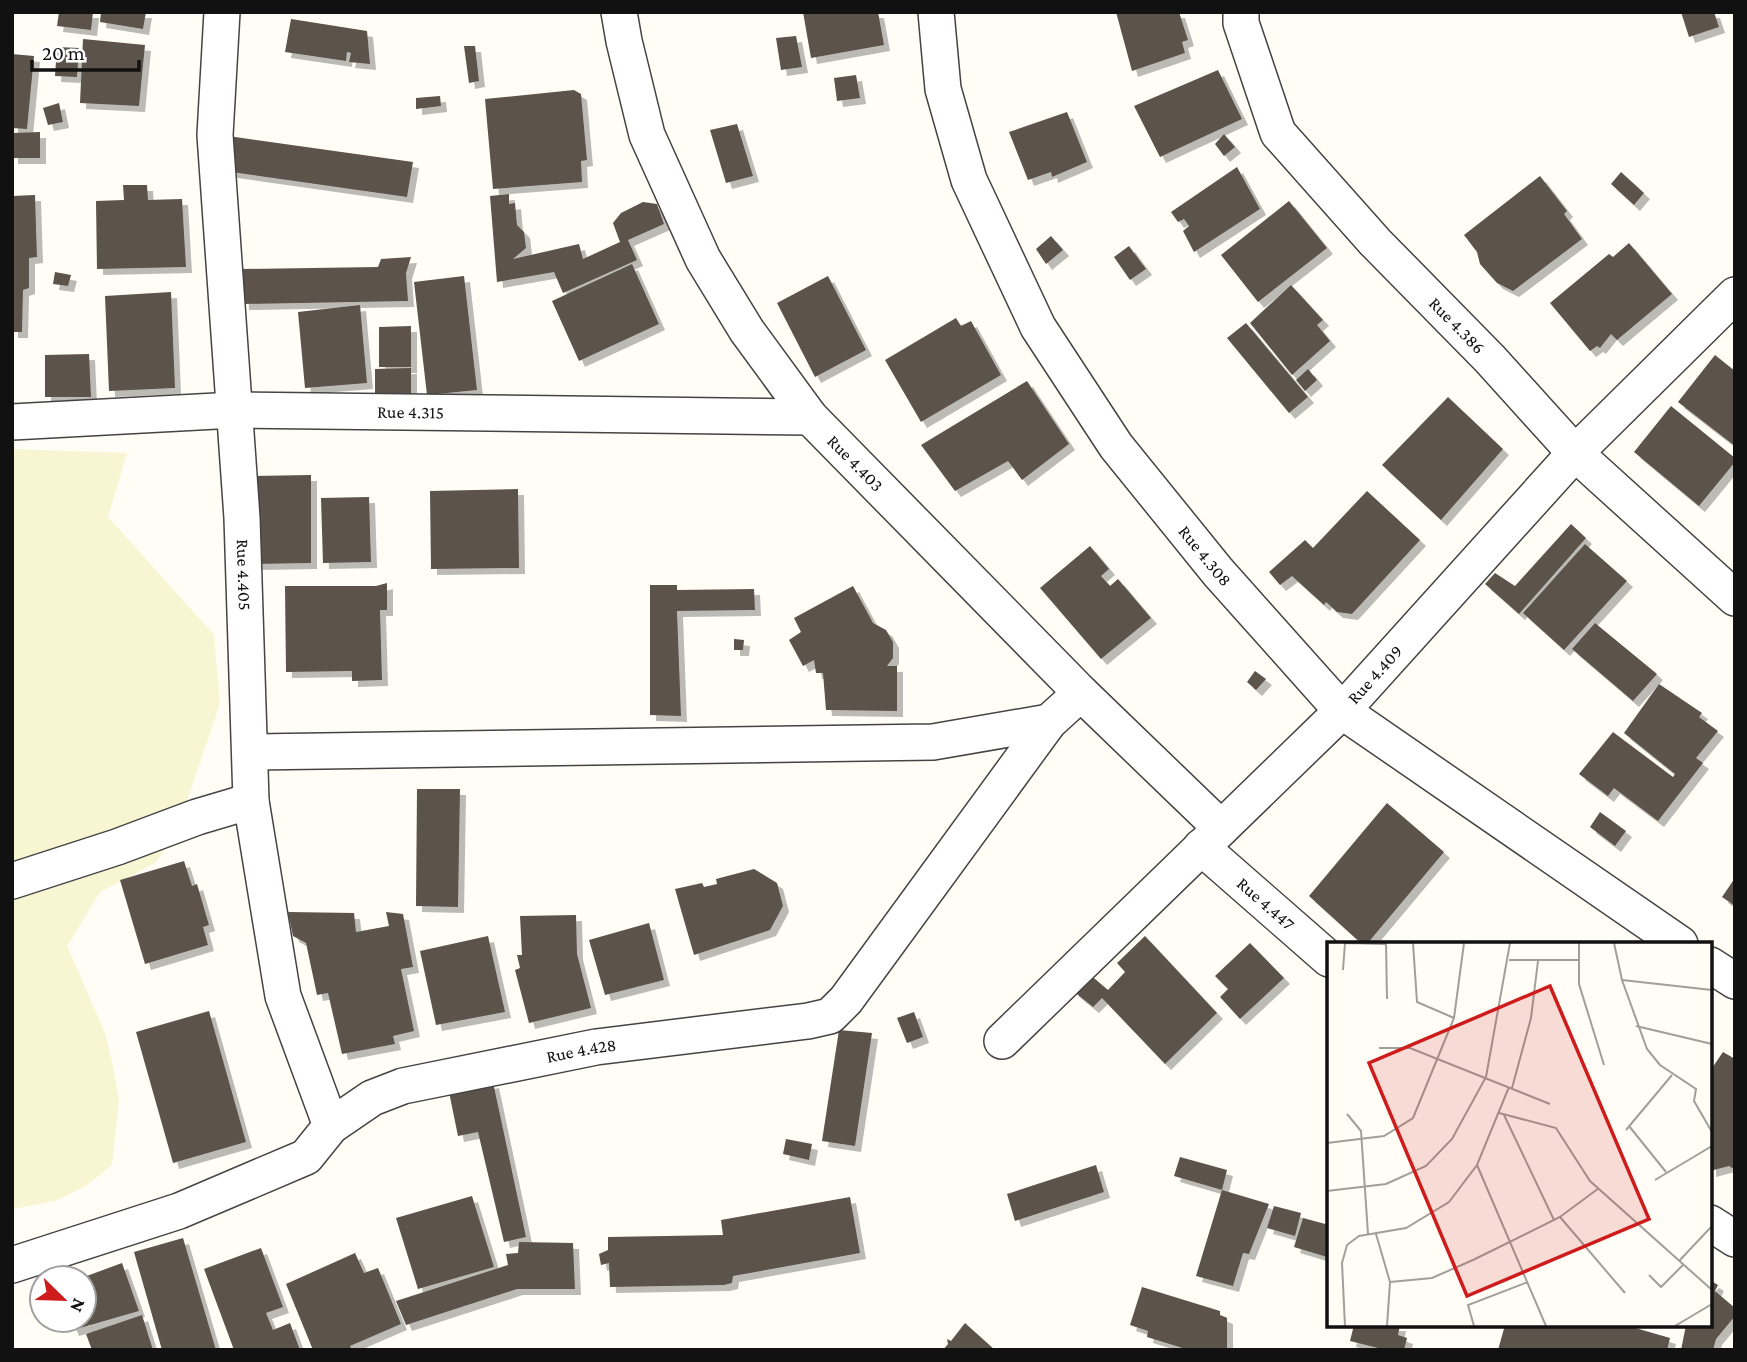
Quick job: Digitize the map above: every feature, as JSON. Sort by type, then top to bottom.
[{"type":"street","name":"Rue 4.405","points":[[222,12],[215,135],[235,410],[251,802],[284,996],[331,1126]]},
{"type":"street","name":"Rue 4.403","points":[[619,12],[647,135],[703,259],[747,331],[810,417],[1080,692],[1211,838]]},
{"type":"street","name":"Rue 4.308","points":[[936,12],[943,89],[969,180],[1038,327],[1116,446],[1218,572],[1342,711],[1677,942]]},
{"type":"street","name":"Rue 4.386","points":[[1241,12],[1241,23],[1278,133],[1375,242],[1490,359],[1575,453],[1735,598]]},
{"type":"street","name":"Rue 4.409","points":[[1002,1041],[1342,711],[1575,453],[1735,295]]},
{"type":"street","name":"Rue 4.315","points":[[12,422],[235,410],[810,417]]},
{"type":"street","name":"Rue 4.428","points":[[12,1265],[179,1211],[306,1157],[331,1126],[372,1098],[403,1086],[596,1047],[830,1016],[846,1000],[1049,722],[1080,692]]},
{"type":"street","points":[[251,752],[933,742],[1049,722]]},
{"type":"street","points":[[12,881],[117,847],[197,817],[251,802]]},
{"type":"street","name":"Rue 4.447","points":[[1211,838],[1327,958]]},
{"type":"street","points":[[1712,965],[1735,981]]},
{"type":"street","points":[[1712,1224],[1735,1239]]},
{"type":"shaded area","points":[[12,449],[127,453],[108,517],[214,635],[220,704],[175,836],[155,863],[100,892],[67,946],[105,1033],[113,1066],[119,1099],[112,1165],[86,1186],[55,1201],[12,1209]]},
{"type":"building","points":[[59,12],[93,12],[91,30],[57,26]]},
{"type":"building","points":[[101,12],[146,12],[143,29],[100,22]]},
{"type":"building","points":[[803,12],[878,12],[884,45],[811,58]]},
{"type":"building","points":[[1116,12],[1179,12],[1188,40],[1182,42],[1185,53],[1132,71]]},
{"type":"building","points":[[1681,12],[1714,12],[1719,27],[1689,37]]},
{"type":"building","points":[[291,19],[367,31],[370,64],[349,62],[351,53],[347,52],[346,61],[285,52]]},
{"type":"building","points":[[796,36],[802,67],[781,70],[776,38]]},
{"type":"building","points":[[83,39],[145,45],[139,106],[80,103]]},
{"type":"building","points":[[464,46],[475,46],[479,81],[469,83]]},
{"type":"building","points":[[57,47],[79,48],[77,77],[55,76]]},
{"type":"building","points":[[12,54],[34,56],[27,129],[12,128]]},
{"type":"building","points":[[1218,70],[1242,119],[1160,157],[1134,106]]},
{"type":"building","points":[[856,75],[860,98],[837,101],[834,78]]},
{"type":"building","points":[[574,90],[581,94],[587,160],[581,161],[582,182],[493,189],[485,99]]},
{"type":"building","points":[[440,96],[441,106],[416,109],[416,98]]},
{"type":"building","points":[[59,103],[63,122],[48,125],[43,108]]},
{"type":"building","points":[[1067,112],[1087,162],[1052,177],[1051,172],[1028,180],[1009,132]]},
{"type":"building","points":[[737,124],[753,176],[726,183],[710,130]]},
{"type":"building","points":[[40,132],[40,158],[12,158],[12,133]]},
{"type":"building","points":[[1224,134],[1235,147],[1224,156],[1215,144]]},
{"type":"building","points":[[228,136],[413,162],[407,197],[225,171]]},
{"type":"building","points":[[1237,167],[1260,209],[1194,252],[1183,231],[1189,226],[1184,219],[1178,222],[1171,212]]},
{"type":"building","points":[[1621,172],[1644,193],[1634,205],[1611,184]]},
{"type":"building","points":[[1540,176],[1567,211],[1564,214],[1582,239],[1513,291],[1497,283],[1480,264],[1477,252],[1464,235]]},
{"type":"building","points":[[123,185],[147,185],[148,200],[182,199],[186,267],[97,269],[96,201],[124,200]]},
{"type":"building","points":[[509,194],[509,204],[515,203],[517,225],[524,232],[526,248],[513,259],[579,244],[583,259],[620,242],[613,223],[621,213],[643,202],[657,204],[664,224],[628,240],[637,260],[563,293],[554,272],[497,282],[490,196]]},
{"type":"building","points":[[35,195],[37,257],[29,258],[29,288],[23,290],[22,332],[12,332],[12,196]]},
{"type":"building","points":[[1289,201],[1327,248],[1258,302],[1221,255]]},
{"type":"building","points":[[1051,236],[1063,250],[1046,264],[1036,249]]},
{"type":"building","points":[[1629,243],[1672,294],[1617,340],[1611,334],[1600,348],[1597,346],[1590,351],[1550,303],[1609,254],[1613,257]]},
{"type":"building","points":[[1129,246],[1146,269],[1130,280],[1114,257]]},
{"type":"building","points":[[411,257],[406,273],[408,301],[243,304],[242,269],[378,267],[381,259]]},
{"type":"building","points":[[632,264],[659,324],[579,361],[552,301]]},
{"type":"building","points":[[55,272],[71,275],[68,286],[53,284]]},
{"type":"building","points":[[464,276],[477,390],[427,395],[414,282]]},
{"type":"building","points":[[828,276],[866,350],[815,377],[777,303]]},
{"type":"building","points":[[1291,285],[1323,320],[1317,325],[1330,341],[1292,375],[1250,323]]},
{"type":"building","points":[[171,292],[175,388],[109,391],[105,296]]},
{"type":"building","points":[[360,305],[367,383],[305,388],[298,312]]},
{"type":"building","points":[[956,318],[961,326],[971,321],[1001,375],[921,422],[885,360]]},
{"type":"building","points":[[1246,323],[1308,397],[1289,413],[1227,338]]},
{"type":"building","points":[[411,326],[411,367],[379,367],[379,327]]},
{"type":"building","points":[[89,354],[91,397],[45,397],[45,355]]},
{"type":"building","points":[[1715,355],[1735,371],[1735,446],[1678,402]]},
{"type":"building","points":[[411,368],[411,396],[375,396],[375,369]]},
{"type":"building","points":[[1308,369],[1317,380],[1305,391],[1296,380]]},
{"type":"building","points":[[1027,381],[1069,444],[1022,480],[1008,461],[955,491],[921,445]]},
{"type":"building","points":[[1448,397],[1503,449],[1441,520],[1382,465]]},
{"type":"building","points":[[1671,406],[1735,458],[1735,462],[1699,506],[1634,452]]},
{"type":"building","points":[[311,475],[311,563],[253,564],[252,476]]},
{"type":"building","points":[[518,489],[519,568],[431,569],[430,491]]},
{"type":"building","points":[[1367,491],[1420,540],[1352,614],[1337,612],[1326,602],[1324,605],[1292,576],[1280,585],[1269,572],[1305,540],[1313,548]]},
{"type":"building","points":[[369,497],[371,562],[323,563],[321,498]]},
{"type":"building","points":[[1571,524],[1586,538],[1519,614],[1485,584],[1495,573],[1515,586]]},
{"type":"building","points":[[1585,544],[1627,581],[1564,650],[1523,613]]},
{"type":"building","points":[[1090,546],[1109,569],[1101,576],[1110,586],[1118,579],[1151,618],[1101,659],[1040,588]]},
{"type":"building","points":[[387,583],[387,610],[380,610],[382,680],[352,681],[352,671],[286,672],[285,586],[376,586]]},
{"type":"building","points":[[650,585],[677,585],[677,590],[754,589],[755,610],[677,611],[681,716],[650,715]]},
{"type":"building","points":[[853,586],[873,623],[886,630],[893,642],[893,658],[887,666],[897,666],[897,711],[826,710],[823,673],[816,673],[814,660],[803,666],[789,640],[801,632],[794,618]]},
{"type":"building","points":[[1595,623],[1657,674],[1633,701],[1572,649]]},
{"type":"building","points":[[734,639],[744,640],[743,650],[734,650]]},
{"type":"building","points":[[1255,671],[1266,679],[1256,690],[1247,682]]},
{"type":"building","points":[[1659,684],[1702,713],[1699,717],[1718,731],[1696,758],[1703,763],[1658,821],[1614,788],[1608,796],[1579,774],[1613,732],[1673,777],[1675,774],[1624,733]]},
{"type":"building","points":[[417,789],[460,789],[458,907],[416,906]]},
{"type":"building","points":[[1387,803],[1444,852],[1369,942],[1360,942],[1309,896]]},
{"type":"building","points":[[1600,812],[1626,831],[1615,846],[1590,827]]},
{"type":"building","points":[[184,861],[192,886],[197,884],[209,925],[203,927],[208,945],[145,964],[120,880]]},
{"type":"building","points":[[754,869],[777,883],[783,906],[770,930],[694,955],[675,889],[702,883],[704,887],[717,884],[716,879]]},
{"type":"building","points":[[1735,878],[1735,906],[1722,897]]},
{"type":"building","points":[[288,912],[354,913],[356,932],[389,926],[386,912],[403,914],[413,967],[401,969],[414,1031],[393,1036],[395,1044],[342,1054],[328,993],[317,995],[306,943],[293,936]]},
{"type":"building","points":[[576,915],[577,954],[591,1008],[529,1023],[515,970],[520,968],[517,955],[522,955],[520,916]]},
{"type":"building","points":[[649,923],[664,980],[605,995],[589,940]]},
{"type":"building","points":[[488,936],[505,1012],[436,1025],[420,951]]},
{"type":"building","points":[[1145,936],[1217,1013],[1165,1064],[1102,998],[1093,1007],[1072,990],[1088,973],[1108,990],[1125,972],[1117,963]]},
{"type":"building","points":[[1250,943],[1284,978],[1240,1019],[1220,997],[1228,989],[1215,976]]},
{"type":"building","points":[[209,1011],[246,1142],[173,1163],[136,1032]]},
{"type":"building","points":[[914,1012],[923,1037],[907,1043],[897,1018]]},
{"type":"building","points":[[839,1030],[872,1033],[855,1146],[822,1141]]},
{"type":"building","points":[[1723,1052],[1735,1059],[1734,1169],[1729,1166],[1712,1170],[1712,1068]]},
{"type":"building","points":[[493,1082],[526,1237],[504,1242],[478,1132],[458,1136],[449,1092]]},
{"type":"building","points":[[786,1139],[812,1144],[809,1160],[783,1154]]},
{"type":"building","points":[[1180,1157],[1227,1170],[1222,1190],[1174,1176]]},
{"type":"building","points":[[1096,1165],[1104,1192],[1015,1221],[1007,1194]]},
{"type":"building","points":[[1222,1190],[1269,1204],[1249,1254],[1243,1253],[1233,1286],[1196,1276]]},
{"type":"building","points":[[472,1196],[494,1267],[418,1289],[396,1218]]},
{"type":"building","points":[[850,1197],[860,1253],[733,1276],[732,1283],[724,1285],[610,1287],[609,1263],[601,1265],[599,1254],[608,1250],[608,1237],[723,1235],[721,1220]]},
{"type":"building","points":[[1274,1206],[1301,1213],[1295,1236],[1267,1228]]},
{"type":"building","points":[[1303,1218],[1327,1224],[1327,1257],[1294,1247]]},
{"type":"building","points":[[183,1238],[216,1350],[162,1350],[134,1252]]},
{"type":"building","points":[[519,1242],[573,1243],[575,1289],[517,1289],[406,1325],[396,1301],[508,1265],[506,1254],[518,1253]]},
{"type":"building","points":[[261,1248],[283,1307],[266,1313],[273,1330],[290,1323],[300,1350],[234,1350],[204,1269]]},
{"type":"building","points":[[355,1253],[364,1273],[378,1268],[401,1324],[350,1346],[352,1350],[313,1350],[286,1284]]},
{"type":"building","points":[[122,1263],[139,1311],[98,1323],[98,1272]]},
{"type":"building","points":[[1712,1283],[1718,1285],[1715,1291],[1735,1308],[1735,1316],[1716,1339],[1713,1350],[1681,1350],[1686,1327],[1712,1327]]},
{"type":"building","points":[[1142,1287],[1220,1311],[1220,1315],[1227,1318],[1227,1350],[1189,1350],[1147,1337],[1148,1331],[1130,1325]]},
{"type":"building","points":[[142,1315],[153,1350],[92,1350],[86,1334],[98,1334],[98,1330]]},
{"type":"building","points":[[965,1323],[995,1350],[943,1350],[948,1344],[947,1339],[951,1341]]},
{"type":"building","points":[[1354,1327],[1400,1327],[1398,1335],[1407,1338],[1404,1350],[1386,1350],[1350,1341]]},
{"type":"building","points":[[1504,1327],[1632,1327],[1670,1338],[1667,1350],[1498,1350]]}]
